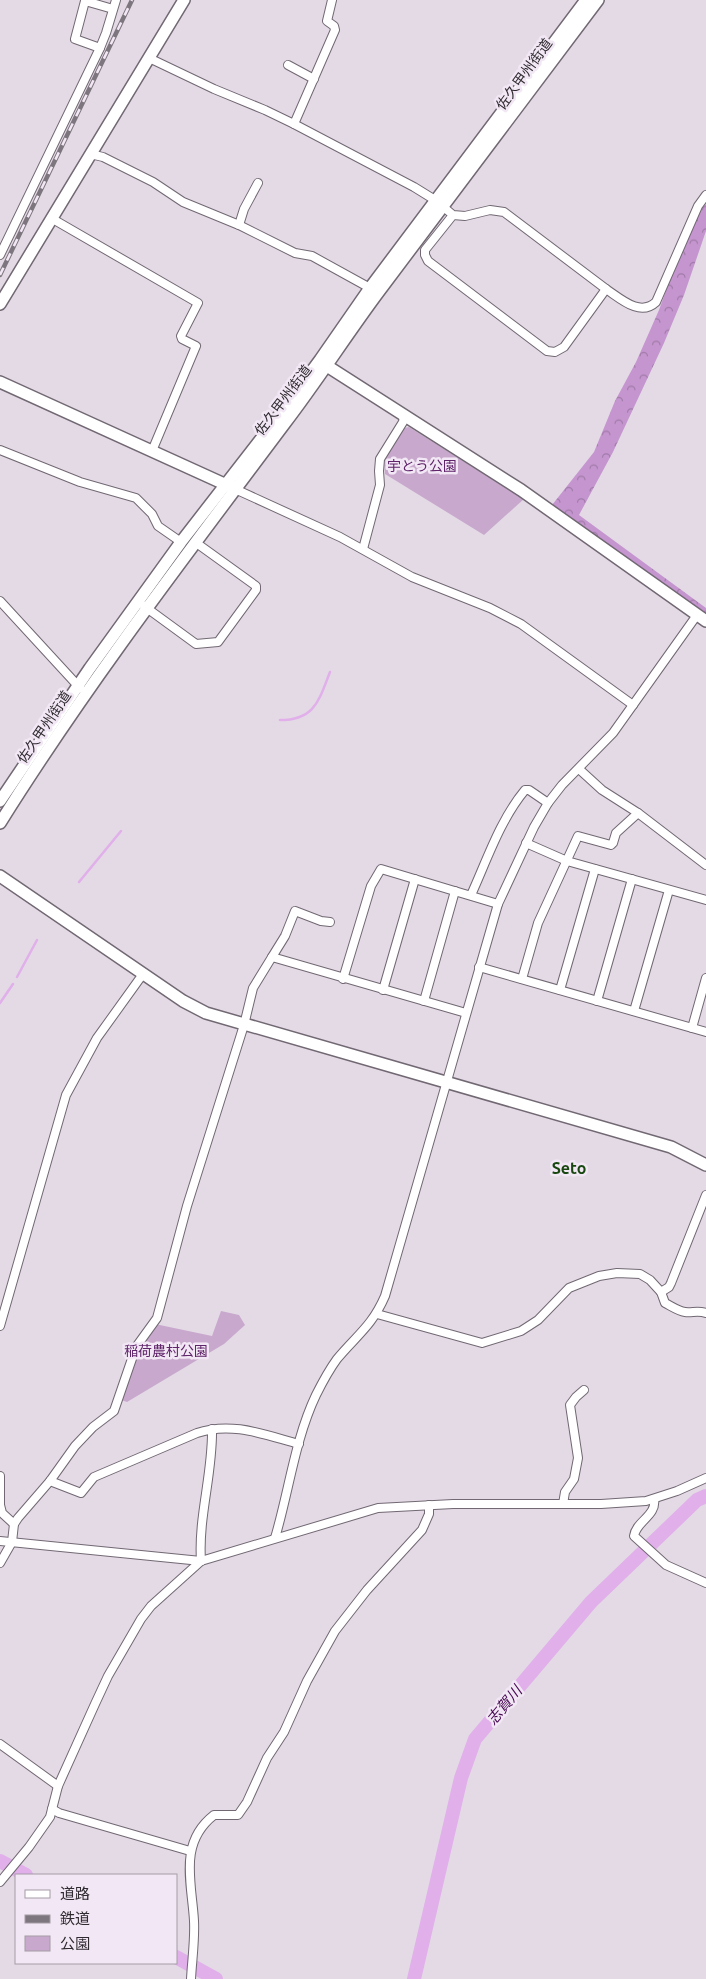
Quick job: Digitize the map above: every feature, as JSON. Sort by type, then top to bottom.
[{"type":"main road","points":[[0,304],[184,0]]},
{"type":"main road","name":"佐久甲州街道","points":[[0,801],[142,605],[181,542],[230,487],[327,366],[439,204],[586,0]]},
{"type":"main road","name":"佐久甲州街道","points":[[142,605],[195,542],[230,487],[370,288],[439,204],[598,0]]},
{"type":"main road","points":[[327,366],[514,485],[702,618]]},
{"type":"main road","points":[[0,382],[230,487]]},
{"type":"main road","name":"佐久甲州街道","points":[[0,823],[82,690]]},
{"type":"main road","points":[[0,876],[193,1007],[244,1025],[671,1147],[706,1165]]},
{"type":"street","points":[[0,255],[100,48],[116,0]]},
{"type":"street","points":[[294,124],[335,30],[334,26],[328,21],[332,0]]},
{"type":"street","points":[[100,48],[75,39],[85,1],[113,8]]},
{"type":"street","points":[[148,58],[294,124],[414,187],[454,215],[465,216],[490,210],[504,212],[606,289],[632,306],[639,308],[647,308],[656,302],[698,206],[706,195]]},
{"type":"street","points":[[288,65],[314,79]]},
{"type":"street","points":[[90,154],[103,158],[153,182],[182,202],[239,225],[295,253],[312,256],[370,288]]},
{"type":"street","points":[[239,225],[244,209],[258,183]]},
{"type":"street","points":[[454,215],[425,250],[425,256],[428,261],[547,351],[555,352],[564,347],[606,289]]},
{"type":"street","points":[[51,218],[198,303],[181,336],[182,339],[196,346],[152,452]]},
{"type":"street","points":[[363,549],[380,485],[380,459],[403,422],[404,416]]},
{"type":"street","points":[[0,450],[80,482],[136,498],[152,514],[158,526],[181,542]]},
{"type":"street","points":[[230,487],[321,527],[412,577],[503,614],[521,624],[633,705]]},
{"type":"street","points":[[142,605],[196,644],[218,642],[256,590],[256,586],[195,542]]},
{"type":"street","points":[[0,601],[82,690]]},
{"type":"street","points":[[275,1538],[299,1444],[315,1396],[337,1360],[363,1333],[377,1314],[385,1296],[498,904],[526,843],[548,803],[562,785],[614,733],[633,705],[702,618]]},
{"type":"street","points":[[579,769],[602,790],[638,812],[706,865]]},
{"type":"street","points":[[471,895],[504,821],[520,796],[527,789],[548,803]]},
{"type":"street","points":[[522,979],[538,922],[578,836],[610,845],[613,843],[616,833],[638,812]]},
{"type":"street","points":[[526,843],[567,862],[706,900]]},
{"type":"street","points":[[343,979],[371,886],[381,869],[498,904]]},
{"type":"street","points":[[560,990],[595,869]]},
{"type":"street","points":[[383,990],[415,879]]},
{"type":"street","points":[[597,1001],[632,879]]},
{"type":"street","points":[[424,1002],[455,890]]},
{"type":"street","points":[[634,1011],[669,890]]},
{"type":"street","points":[[0,1563],[12,1542],[14,1524],[50,1481],[75,1446],[93,1427],[114,1412],[136,1347],[156,1318],[187,1206],[244,1025],[253,988],[285,936],[295,911],[321,921],[330,922]]},
{"type":"street","points":[[272,957],[466,1013]]},
{"type":"street","points":[[479,967],[706,1032]]},
{"type":"street","points":[[0,1326],[66,1095],[97,1038],[143,974]]},
{"type":"street","points":[[692,1028],[706,978]]},
{"type":"street","points":[[661,1292],[672,1283],[706,1194]]},
{"type":"street","points":[[377,1314],[482,1343],[520,1332],[538,1320],[569,1288],[599,1276],[616,1273],[640,1274],[650,1280],[661,1292],[665,1303],[686,1312],[698,1311],[706,1313]]},
{"type":"street","points":[[563,1504],[565,1492],[574,1479],[578,1458],[570,1405],[584,1390]]},
{"type":"street","points":[[50,1481],[81,1493],[94,1477],[212,1428],[241,1428],[299,1444]]},
{"type":"street","points":[[0,1882],[46,1825],[58,1786],[108,1676],[141,1619],[151,1606],[202,1561],[202,1522],[208,1481],[212,1428]]},
{"type":"street","points":[[0,1476],[0,1504],[2,1513],[14,1524]]},
{"type":"street","points":[[0,1541],[202,1561],[378,1508],[429,1505],[601,1504],[654,1499],[706,1478]]},
{"type":"street","points":[[654,1499],[654,1510],[635,1531],[636,1538],[666,1565],[706,1583]]},
{"type":"street","points":[[191,1979],[194,1920],[189,1878],[190,1851],[203,1826],[211,1818],[218,1815],[238,1815],[247,1802],[267,1758],[284,1732],[307,1681],[335,1631],[367,1590],[422,1530],[429,1514],[429,1505]]},
{"type":"street","points":[[0,1744],[58,1786]]},
{"type":"street","points":[[52,1809],[59,1813],[190,1851]]},
{"type":"green space","points":[[706,204],[706,231],[684,295],[664,343],[613,452],[579,515],[706,608],[706,618],[552,505],[594,452],[615,401],[636,362],[659,310],[680,252],[699,210]]},
{"type":"green space","name":"宇とう公園","points":[[409,427],[524,499],[484,535],[385,474],[384,461],[404,428]]},
{"type":"green space","name":"稲荷農村公園","points":[[221,1311],[239,1315],[245,1325],[224,1344],[127,1402],[121,1400],[138,1348],[155,1324],[212,1336]]},
{"type":"waterway","points":[[280,720],[292,719],[308,712],[319,699],[330,672]]},
{"type":"waterway","points":[[79,882],[121,831]]},
{"type":"waterway","points":[[17,977],[37,940]]},
{"type":"waterway","points":[[0,1003],[13,984]]},
{"type":"waterway","name":"志賀川","points":[[414,1979],[461,1778],[475,1739],[591,1602],[697,1500],[706,1496]]},
{"type":"waterway","name":"志賀川","points":[[0,1861],[24,1874]]},
{"type":"waterway","name":"志賀川","points":[[178,1958],[216,1979]]},
{"type":"railway","points":[[0,275],[132,0]]},
{"type":"district","name":"Seto","points":[[569,1168]]}]
